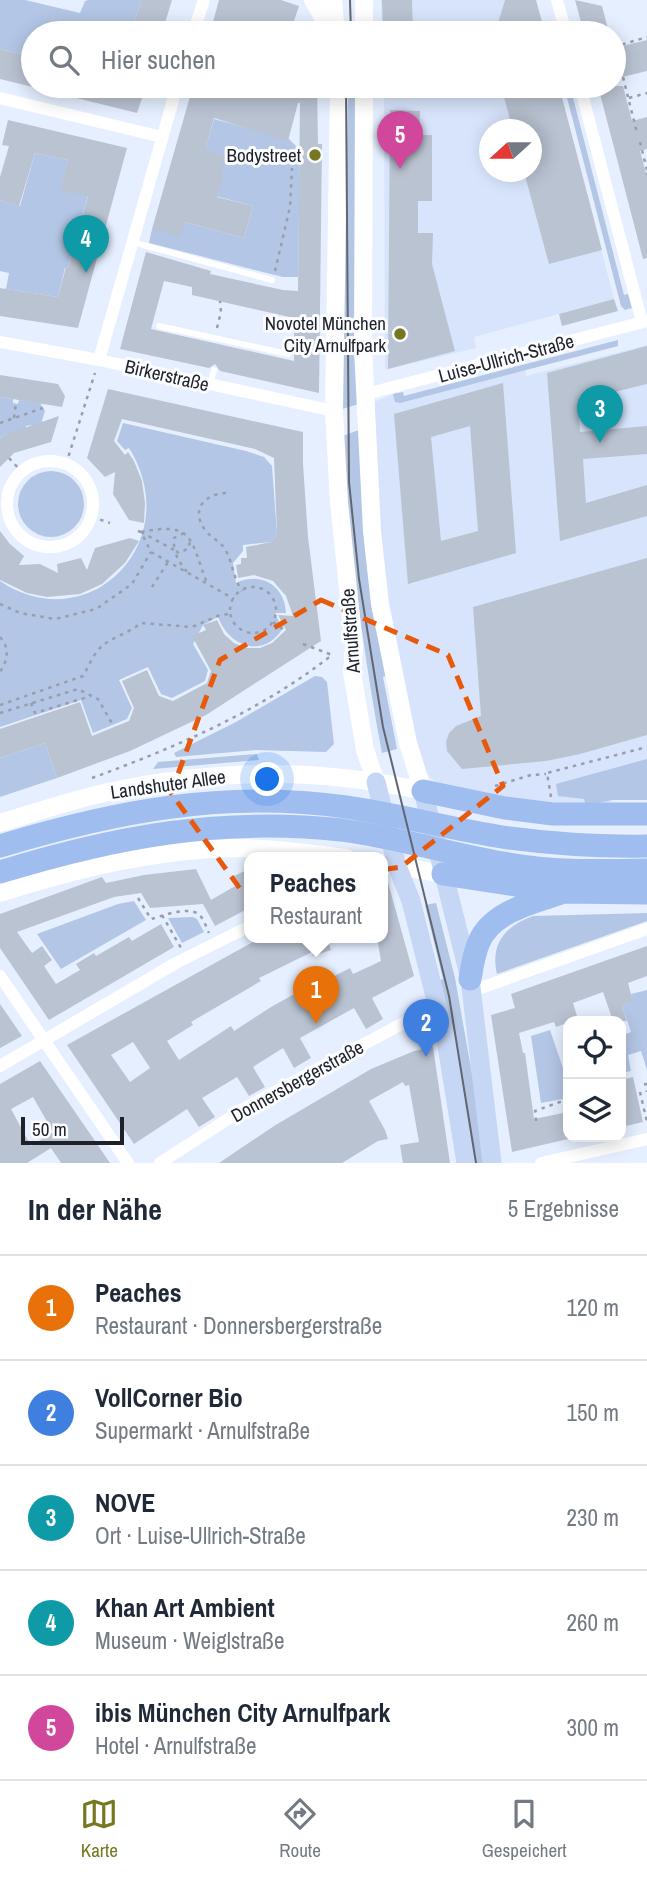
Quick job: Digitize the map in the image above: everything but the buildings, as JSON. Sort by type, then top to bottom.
[{"type":"highway","points":[[423,791],[505,808],[553,814],[647,814]]},
{"type":"highway","points":[[0,846],[130,812],[218,802],[289,802],[344,807],[509,838],[590,846],[647,846]]},
{"type":"highway","points":[[0,872],[132,837],[220,827],[290,827],[343,831],[511,865],[555,870],[647,870]]},
{"type":"highway","points":[[443,874],[563,892],[647,893]]},
{"type":"highway","points":[[471,985],[475,950],[489,927],[506,914],[563,892]]},
{"type":"main road","points":[[313,0],[326,21]]},
{"type":"main road","points":[[333,0],[334,21]]},
{"type":"main road","points":[[364,0],[364,21]]},
{"type":"main road","name":"Arnulfstraße","points":[[339,98],[334,411],[344,558],[354,647],[352,671],[365,750],[376,782],[388,852]]},
{"type":"main road","name":"Arnulfstraße","points":[[364,98],[363,348],[372,531],[380,604],[408,743],[423,791],[471,985],[492,1163]]},
{"type":"main road","name":"Landshuter Allee","points":[[0,823],[106,792],[187,779],[276,773],[346,777],[423,791]]},
{"type":"main road","points":[[0,893],[72,872],[153,855],[232,848],[270,852]]},
{"type":"main road","points":[[390,865],[443,874]]},
{"type":"main road","name":"Arnulfstraße","points":[[390,865],[411,901],[446,1040],[466,1163]]},
{"type":"street","points":[[197,21],[204,0]]},
{"type":"street","points":[[557,0],[563,21]]},
{"type":"street","points":[[0,98],[162,137]]},
{"type":"street","points":[[99,359],[173,98]]},
{"type":"street","points":[[583,98],[645,322]]},
{"type":"street","name":"Luise-Ullrich-Straße","points":[[366,394],[645,322]]},
{"type":"street","name":"Birkerstraße","points":[[0,342],[99,359],[334,411]]},
{"type":"street","points":[[44,461],[66,464],[86,479],[92,492],[92,517],[87,528],[74,541],[46,548],[36,545],[20,535],[4,516],[8,495],[15,478],[35,463],[44,461]]},
{"type":"street","points":[[0,1066],[176,963],[244,929]]},
{"type":"street","points":[[471,985],[647,929]]},
{"type":"street","points":[[0,976],[128,1163]]},
{"type":"street","name":"Donnersbergerstraße","points":[[160,1163],[245,1108],[437,1004]]},
{"type":"street","points":[[541,1163],[647,1139]]},
{"type":"lane","points":[[132,242],[272,280]]},
{"type":"lane","points":[[159,326],[288,354]]},
{"type":"lane","points":[[210,385],[214,370]]},
{"type":"path","points":[[626,44],[647,37]]},
{"type":"path","points":[[626,88],[636,131]]},
{"type":"path","points":[[629,98],[647,93]]},
{"type":"path","points":[[640,144],[647,172]]},
{"type":"path","points":[[272,280],[290,207],[292,168]]},
{"type":"path","points":[[214,338],[221,312],[220,301]]},
{"type":"path","points":[[66,464],[99,359]]},
{"type":"path","points":[[14,418],[16,403]]},
{"type":"path","points":[[0,423],[43,408]]},
{"type":"path","points":[[9,458],[22,472]]},
{"type":"path","points":[[226,493],[209,496],[203,501],[200,516],[205,530],[225,549],[233,566],[236,582],[242,590]]},
{"type":"path","points":[[92,517],[110,523]]},
{"type":"path","points":[[139,532],[167,527],[184,533],[190,538],[207,583]]},
{"type":"path","points":[[139,532],[151,552],[233,599]]},
{"type":"path","points":[[139,532],[179,553],[189,548],[190,538]]},
{"type":"path","points":[[184,533],[174,538],[174,550],[178,561],[188,573]]},
{"type":"path","points":[[0,604],[20,613],[55,619],[96,610],[132,584],[151,552]]},
{"type":"path","points":[[152,587],[168,562]]},
{"type":"path","points":[[256,587],[270,594],[276,607],[273,622],[264,630],[246,632],[236,625],[231,614],[233,599],[242,590],[256,587]]},
{"type":"path","points":[[0,705],[83,676],[104,644],[131,632],[141,623],[192,627],[220,615],[231,614]]},
{"type":"path","points":[[273,622],[284,631]]},
{"type":"path","points":[[0,637],[6,648],[0,672]]},
{"type":"path","points":[[92,778],[194,738],[302,677],[332,655],[303,644]]},
{"type":"path","points":[[75,689],[78,700]]},
{"type":"path","points":[[0,713],[75,689],[98,699],[114,727]]},
{"type":"path","points":[[31,703],[35,713],[92,695]]},
{"type":"path","points":[[488,788],[647,747]]},
{"type":"path","points":[[547,774],[552,800]]},
{"type":"path","points":[[138,898],[151,919],[180,913],[198,914],[209,933]]},
{"type":"path","points":[[162,915],[181,948]]},
{"type":"path","points":[[647,1084],[647,1092]]},
{"type":"path","points":[[640,1093],[647,1122]]},
{"type":"path","points":[[536,1121],[535,1111],[563,1101]]},
{"type":"path","points":[[542,1108],[546,1114]]},
{"type":"highlighted area","points":[[321,600],[448,655],[503,786],[401,867],[241,890],[171,793],[220,660]]},
{"type":"shaded area","points":[[0,0],[25,0],[80,13],[88,0],[141,0],[135,21],[21,21],[21,54],[0,49]]},
{"type":"shaded area","points":[[381,0],[536,0],[542,21],[382,21]]},
{"type":"shaded area","points":[[343,98],[359,98],[359,404],[339,410]]},
{"type":"shaded area","points":[[384,98],[562,98],[614,299],[474,337],[476,348],[385,370]]},
{"type":"shaded area","points":[[567,98],[573,98],[624,295],[628,294],[632,308],[625,310],[621,306]]},
{"type":"shaded area","points":[[214,119],[289,139],[300,150],[298,277],[283,277],[149,243],[152,229],[185,222],[244,238],[253,206],[193,190]]},
{"type":"shaded area","points":[[35,153],[68,160],[61,189],[96,166],[58,297],[6,289],[9,273],[0,271],[0,200],[20,206]]},
{"type":"shaded area","points":[[618,340],[618,346],[400,403],[395,402],[393,394],[403,392],[404,396]]},
{"type":"shaded area","points":[[647,345],[647,796],[612,800],[613,809],[508,798],[436,782],[421,765],[390,622],[378,515],[374,402],[393,394],[403,392],[404,396],[524,364],[526,376]]},
{"type":"shaded area","points":[[0,397],[13,399],[13,403],[18,404],[19,400],[40,403],[45,411],[41,424],[26,426],[26,429],[4,435],[0,439]]},
{"type":"shaded area","points":[[123,423],[246,451],[264,457],[272,466],[277,534],[271,542],[243,545],[243,551],[233,563],[236,583],[263,580],[276,588],[285,603],[286,613],[275,613],[280,624],[284,626],[268,643],[249,646],[231,637],[218,617],[203,625],[193,644],[208,670],[205,681],[172,698],[161,694],[148,667],[119,680],[132,708],[127,719],[93,733],[81,700],[0,727],[0,581],[33,596],[66,599],[95,590],[120,572],[137,547],[146,516],[144,483],[129,448],[125,450],[117,441]]},
{"type":"shaded area","points":[[359,430],[389,675],[383,677],[397,749],[382,753],[357,595],[340,437]]},
{"type":"shaded area","points":[[45,471],[57,471],[69,476],[79,486],[84,504],[82,517],[69,532],[57,537],[45,537],[33,532],[23,522],[18,510],[18,498],[23,486],[33,476]]},
{"type":"shaded area","points":[[315,676],[322,677],[327,682],[334,744],[326,752],[256,750],[176,757],[174,753],[236,722]]},
{"type":"shaded area","points":[[45,743],[57,778],[0,797],[0,758]]},
{"type":"shaded area","points":[[257,754],[259,760],[153,769],[158,762]]},
{"type":"shaded area","points":[[647,759],[647,800],[612,800],[586,806],[584,799],[558,796],[556,784]]},
{"type":"shaded area","points":[[134,901],[146,920],[61,969],[37,934],[118,904]]},
{"type":"shaded area","points":[[436,903],[455,978],[474,1075],[486,1163],[473,1163],[437,981],[443,979],[425,905]]},
{"type":"shaded area","points":[[647,913],[647,921],[497,974],[495,963],[498,945],[507,931],[523,920],[533,916]]},
{"type":"shaded area","points":[[193,917],[204,932],[182,943],[168,918]]},
{"type":"shaded area","points":[[647,990],[647,1070],[641,1051],[628,1055],[631,1071],[626,1072],[626,1034],[631,1032],[622,1005],[632,1002],[631,994]]},
{"type":"shaded area","points":[[550,1030],[563,1068],[563,1099],[541,1103],[531,1036]]},
{"type":"tram line","points":[[350,0],[351,21]]},
{"type":"tram line","points":[[346,98],[349,482],[359,579],[383,727],[449,996],[476,1163]]},
{"type":"place","name":"Bodystreet","points":[[315,155]]},
{"type":"place","name":"ibis München City Arnulfpark","points":[[400,169]]},
{"type":"place","name":"Khan Art Ambient","points":[[86,273]]},
{"type":"place","name":"Novotel München City Arnulfpark","points":[[400,334]]},
{"type":"place","name":"NOVE","points":[[600,443]]},
{"type":"place","name":"Peaches","points":[[316,1024]]},
{"type":"place","name":"VollCorner Bio","points":[[426,1057]]}]
